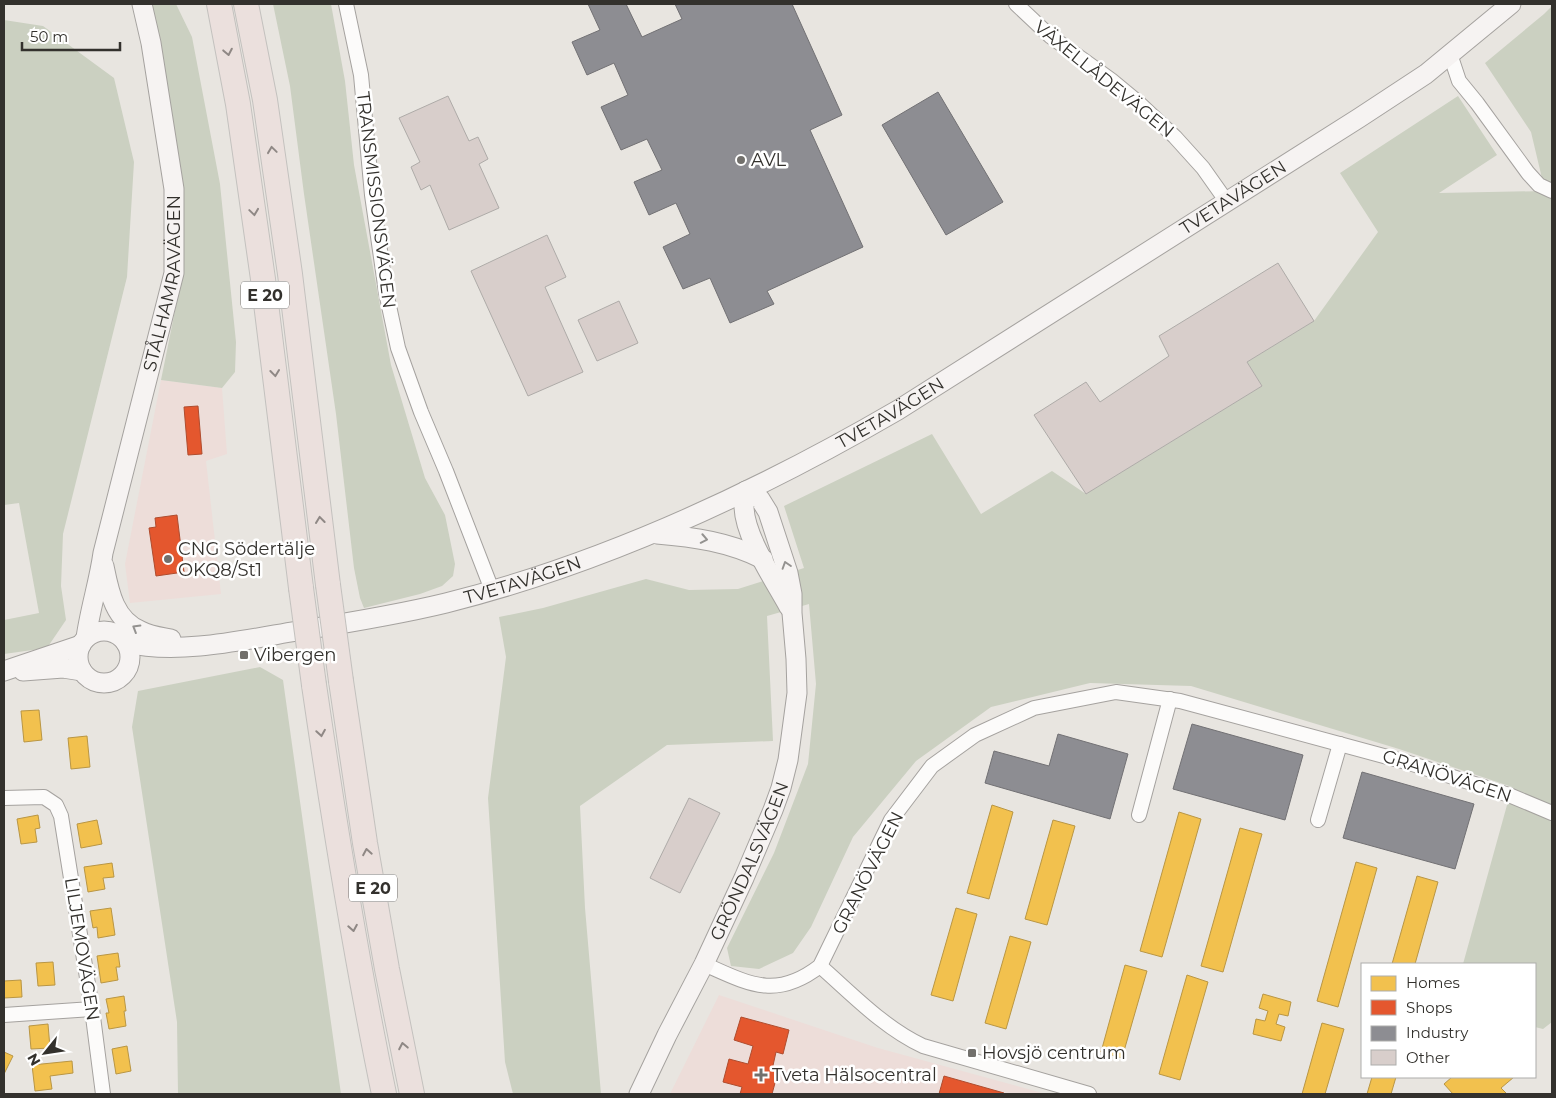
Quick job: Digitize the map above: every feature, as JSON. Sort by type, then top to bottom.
[{"type":"highway","name":"E 20","points":[[219,4],[238,104],[263,279],[301,588],[338,846],[367,1012],[384,1094]]},
{"type":"highway","name":"E 20","points":[[246,4],[265,100],[290,274],[328,586],[365,843],[387,969],[412,1094]]},
{"type":"main road","name":"STÅLHAMRAVÄGEN","points":[[84,641],[89,613],[174,273],[174,189],[151,43],[142,4]]},
{"type":"main road","name":"TVETAVÄGEN","points":[[126,643],[142,646],[195,646],[369,619],[446,603],[492,590],[538,576],[656,534],[800,465],[898,410],[1419,78],[1511,4]]},
{"type":"main road","name":"GRÖNDALSVÄGEN","points":[[639,1094],[704,964],[744,878],[773,810],[788,760],[797,693],[792,594],[788,573],[768,512],[760,499],[746,491],[744,506],[746,521],[762,560],[792,613]]},
{"type":"main road","points":[[656,534],[688,536],[723,543],[749,552],[762,560]]},
{"type":"main road","name":"STÅLHAMRAVÄGEN","points":[[101,568],[105,619],[111,632]]},
{"type":"main road","name":"STÅLHAMRAVÄGEN","points":[[101,568],[114,604],[120,615],[129,624],[148,634],[195,646]]},
{"type":"main road","points":[[4,671],[84,641],[100,631],[111,632],[120,636],[126,643],[130,654],[129,667],[120,678],[106,684],[92,681],[79,666],[78,655],[84,641]]},
{"type":"main road","name":"TVETAVÄGEN","points":[[129,667],[195,646]]},
{"type":"main road","points":[[4,671],[63,668],[82,671]]},
{"type":"street","name":"TRANSMISSIONSVÄGEN","points":[[346,4],[361,75],[372,195],[386,292],[398,348],[421,412],[492,590]]},
{"type":"street","name":"VÄXELLÅDEVÄGEN","points":[[1016,4],[1050,36],[1111,80],[1140,104],[1175,137],[1203,168],[1227,202]]},
{"type":"street","points":[[1450,54],[1459,81],[1528,173],[1539,185],[1552,192]]},
{"type":"street","name":"GRANÖVÄGEN","points":[[820,966],[891,820],[932,766],[975,735],[1034,708],[1116,692],[1180,700],[1416,765],[1552,812]]},
{"type":"street","points":[[1139,815],[1170,699]]},
{"type":"street","points":[[1318,820],[1340,744]]},
{"type":"street","name":"LILJEMOVÄGEN","points":[[4,798],[44,797],[56,805],[61,816],[92,1009],[103,1094]]},
{"type":"street","points":[[704,964],[742,981],[763,986],[779,986],[808,975],[820,966],[883,1021],[912,1041],[923,1046],[1089,1094]]},
{"type":"street","points":[[4,1015],[92,1009]]},
{"type":"shaded area","points":[[161,380],[222,388],[227,454],[206,461],[221,594],[130,603],[125,564]]},
{"type":"shaded area","points":[[719,995],[878,1048],[1046,1094],[670,1094]]},
{"type":"green space","points":[[151,4],[176,4],[192,37],[220,184],[236,342],[235,372],[222,388],[161,380],[183,271]]},
{"type":"green space","points":[[273,4],[331,4],[345,81],[354,165],[391,365],[425,478],[445,515],[455,564],[453,576],[442,586],[420,594],[364,608],[354,568],[336,414],[290,86]]},
{"type":"green space","points":[[1552,6],[1552,1022],[1543,1029],[1536,1027],[1536,963],[1463,963],[1512,787],[1399,749],[1191,686],[1090,683],[991,707],[916,761],[853,837],[811,927],[793,953],[759,969],[731,966],[727,948],[774,853],[808,764],[816,684],[809,604],[767,616],[773,741],[667,745],[580,806],[585,908],[601,1094],[513,1094],[505,1062],[488,798],[506,657],[499,617],[543,608],[646,579],[689,590],[738,589],[804,568],[784,506],[932,434],[981,514],[1052,471],[1086,494],[1262,386],[1247,362],[1314,321],[1378,232],[1340,173],[1458,96],[1497,155],[1439,193],[1545,191],[1531,132],[1485,63]]},
{"type":"green space","points":[[4,20],[43,26],[114,78],[134,162],[127,277],[63,534],[61,586],[66,620],[47,648],[4,654],[4,620],[39,613],[19,503],[4,505]]},
{"type":"green space","points":[[260,667],[283,680],[341,1094],[178,1094],[177,1022],[132,727],[138,691]]},
{"type":"building: Homes","points":[[39,710],[42,740],[24,742],[21,711]]},
{"type":"building: Homes","points":[[87,736],[90,767],[71,769],[68,738]]},
{"type":"building: Homes","points":[[992,805],[1013,812],[989,899],[967,893]]},
{"type":"building: Homes","points":[[1179,812],[1201,819],[1162,957],[1140,951]]},
{"type":"building: Homes","points":[[38,815],[40,828],[35,829],[37,842],[21,844],[17,819]]},
{"type":"building: Homes","points":[[97,820],[102,844],[81,848],[77,824]]},
{"type":"building: Homes","points":[[1053,820],[1075,826],[1047,925],[1025,919]]},
{"type":"building: Homes","points":[[1240,828],[1262,834],[1223,972],[1201,966]]},
{"type":"building: Homes","points":[[1356,862],[1377,868],[1338,1007],[1317,1001]]},
{"type":"building: Homes","points":[[112,863],[114,877],[103,878],[105,889],[88,892],[84,867]]},
{"type":"building: Homes","points":[[1417,876],[1438,882],[1415,963],[1392,963]]},
{"type":"building: Homes","points":[[111,908],[115,935],[98,938],[97,927],[93,928],[90,911]]},
{"type":"building: Homes","points":[[956,908],[977,914],[953,1001],[931,995]]},
{"type":"building: Homes","points":[[1010,936],[1031,942],[1006,1029],[985,1023]]},
{"type":"building: Homes","points":[[118,953],[120,967],[116,967],[118,980],[101,983],[97,956]]},
{"type":"building: Homes","points":[[53,962],[55,985],[38,986],[36,963]]},
{"type":"building: Homes","points":[[1125,965],[1147,971],[1122,1058],[1101,1052]]},
{"type":"building: Homes","points":[[1187,975],[1208,982],[1180,1080],[1159,1074]]},
{"type":"building: Homes","points":[[21,980],[22,997],[4,998],[4,981]]},
{"type":"building: Homes","points":[[1263,994],[1291,1002],[1288,1016],[1279,1014],[1276,1024],[1285,1027],[1281,1041],[1253,1034],[1256,1019],[1265,1021],[1268,1011],[1259,1008]]},
{"type":"building: Homes","points":[[124,996],[126,1026],[109,1029],[106,1013],[109,1013],[106,999]]},
{"type":"building: Homes","points":[[1322,1023],[1344,1029],[1325,1094],[1302,1094]]},
{"type":"building: Homes","points":[[48,1024],[50,1048],[31,1049],[29,1026]]},
{"type":"building: Homes","points":[[127,1046],[131,1071],[116,1074],[112,1049]]},
{"type":"building: Homes","points":[[4,1052],[13,1056],[4,1074]]},
{"type":"building: Homes","points":[[72,1061],[73,1073],[50,1076],[52,1089],[35,1091],[32,1065]]},
{"type":"building: Homes","points":[[1372,1078],[1396,1078],[1391,1094],[1367,1094]]},
{"type":"building: Homes","points":[[1451,1078],[1513,1078],[1501,1088],[1507,1094],[1453,1094],[1444,1084]]},
{"type":"building: Shops","points":[[198,406],[202,454],[188,455],[184,407]]},
{"type":"building: Shops","name":"CNG Södertälje OKQ8/St1","points":[[177,515],[184,572],[156,576],[149,528],[156,527],[155,518]]},
{"type":"building: Shops","points":[[741,1017],[789,1030],[783,1054],[776,1052],[772,1070],[778,1072],[772,1094],[740,1094],[742,1087],[723,1082],[729,1059],[748,1064],[753,1046],[734,1040]]},
{"type":"building: Shops","points":[[944,1076],[1004,1093],[1004,1094],[939,1094]]},
{"type":"building: Industry","name":"AVL","points":[[588,4],[626,4],[642,37],[682,19],[675,4],[792,4],[842,115],[810,130],[863,247],[767,291],[774,304],[730,323],[710,278],[683,289],[663,247],[690,234],[676,203],[649,215],[634,182],[662,170],[647,139],[621,150],[601,107],[628,95],[614,63],[587,75],[572,42],[600,30]]},
{"type":"building: Industry","points":[[938,92],[1003,202],[946,235],[882,125]]},
{"type":"building: Industry","points":[[1192,724],[1303,755],[1285,820],[1173,789]]},
{"type":"building: Industry","points":[[1058,734],[1128,754],[1110,819],[985,783],[994,751],[1049,766]]},
{"type":"building: Industry","points":[[1362,772],[1474,804],[1455,869],[1343,838]]},
{"type":"building: Other","points":[[448,96],[469,141],[478,137],[488,159],[479,164],[499,208],[449,230],[430,185],[421,190],[411,167],[420,162],[399,118]]},
{"type":"building: Other","points":[[547,235],[566,277],[545,287],[583,372],[528,396],[471,271]]},
{"type":"building: Other","points":[[1278,263],[1314,321],[1247,362],[1262,386],[1086,494],[1034,415],[1086,382],[1100,402],[1169,356],[1159,336]]},
{"type":"building: Other","points":[[619,301],[638,343],[597,361],[578,320]]},
{"type":"building: Other","points":[[689,798],[720,813],[680,893],[650,878]]},
{"type":"place","name":"AVL","points":[[741,160]]},
{"type":"place","name":"CNG Södertälje OKQ8/St1","points":[[168,559]]},
{"type":"place","name":"Vibergen","points":[[244,655]]},
{"type":"place","name":"Hovsjö centrum","points":[[972,1053]]},
{"type":"place","name":"Tveta Hälsocentral","points":[[761,1075]]}]
